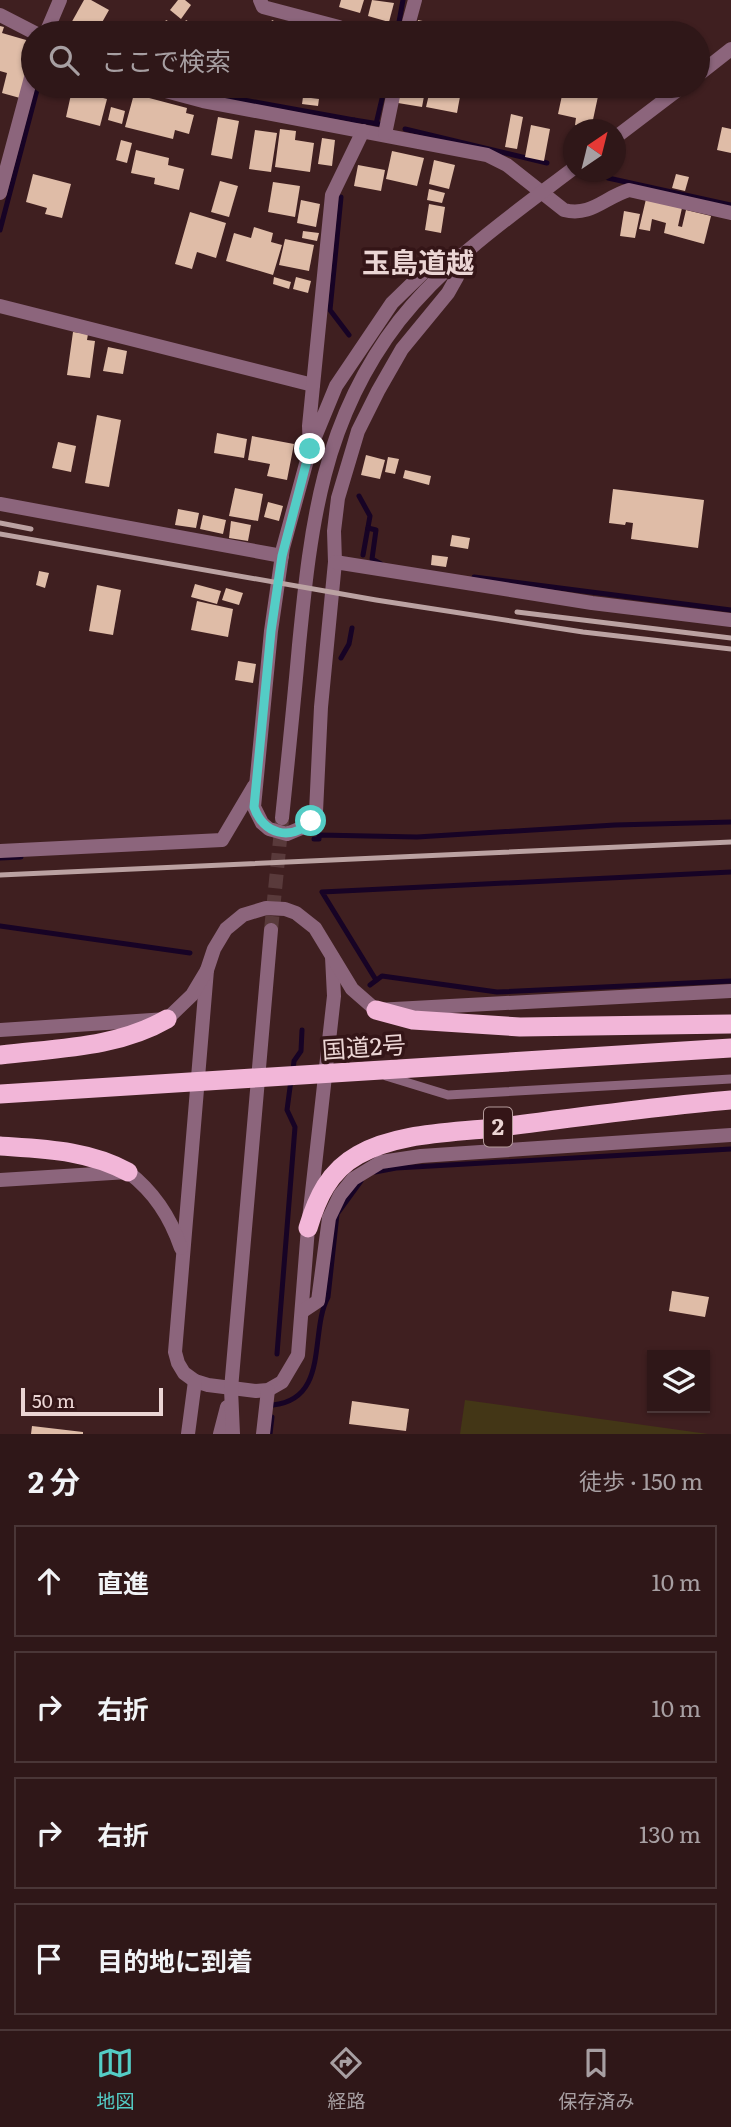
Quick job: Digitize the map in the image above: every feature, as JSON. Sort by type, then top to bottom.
[{"type":"highway","points":[[376,1010],[413,1020],[520,1027],[731,1024]]},
{"type":"highway","points":[[0,1055],[127,1038],[149,1030],[167,1019]]},
{"type":"highway","name":"国道2号","points":[[0,1094],[731,1048]]},
{"type":"highway","name":"2","points":[[308,1228],[314,1208],[330,1179],[358,1155],[379,1146],[405,1139],[458,1132],[651,1107],[731,1100]]},
{"type":"highway","points":[[0,1146],[83,1154],[110,1162],[128,1172]]},
{"type":"street","points":[[51,21],[60,0]]},
{"type":"street","points":[[260,0],[263,7],[316,21]]},
{"type":"street","points":[[409,21],[415,0]]},
{"type":"street","points":[[0,15],[21,26]]},
{"type":"street","points":[[710,66],[731,50]]},
{"type":"street","points":[[0,193],[25,98]]},
{"type":"street","points":[[192,98],[487,155],[507,166],[564,210],[573,212],[594,209],[629,190],[731,213]]},
{"type":"street","points":[[385,134],[392,98]]},
{"type":"street","points":[[626,129],[667,98]]},
{"type":"street","points":[[310,449],[309,426],[332,195],[363,131]]},
{"type":"street","points":[[282,818],[307,569],[316,506],[331,450],[347,408],[381,346],[418,300],[462,255],[563,176]]},
{"type":"street","points":[[462,255],[457,277],[448,293],[402,349],[358,431],[338,498],[334,531],[335,562],[321,708],[316,812],[311,821],[293,833],[278,833],[270,829],[257,814],[254,807],[255,785],[271,631],[282,556],[310,449],[336,386],[392,303],[428,268],[462,255]]},
{"type":"street","points":[[0,306],[313,384]]},
{"type":"street","points":[[0,504],[282,556]]},
{"type":"street","points":[[335,562],[592,603],[731,621]]},
{"type":"street","points":[[0,851],[222,840],[255,785]]},
{"type":"street","points":[[0,1030],[167,1019],[192,995],[226,929],[243,915],[266,908],[285,909],[306,920],[322,937],[352,989],[376,1010],[731,991]]},
{"type":"street","points":[[233,1434],[232,1388],[271,930]]},
{"type":"street","points":[[207,970],[175,1352],[184,1373],[195,1381],[232,1388],[268,1390],[282,1382],[298,1354],[308,1228],[334,996],[332,957]]},
{"type":"street","points":[[303,1311],[318,1301],[329,1218],[340,1195],[353,1180],[382,1162],[421,1156],[731,1135]]},
{"type":"street","points":[[0,1180],[128,1172],[157,1199],[176,1234],[182,1253]]},
{"type":"street","points":[[188,1434],[195,1381]]},
{"type":"street","points":[[220,1434],[232,1388]]},
{"type":"street","points":[[263,1434],[268,1390]]},
{"type":"lane","points":[[374,1072],[448,1095],[731,1079]]},
{"type":"shaded area","points":[[465,1400],[708,1434],[460,1434]]},
{"type":"building","points":[[84,0],[91,0],[109,10],[103,21],[72,21]]},
{"type":"building","points":[[178,0],[185,0],[191,5],[181,19],[170,10]]},
{"type":"building","points":[[341,0],[364,0],[360,13],[339,7]]},
{"type":"building","points":[[372,0],[394,3],[389,21],[368,16]]},
{"type":"building","points":[[0,26],[4,27],[2,33],[21,39],[20,98],[2,93],[7,73],[0,71]]},
{"type":"building","points":[[70,98],[107,99],[100,126],[66,117]]},
{"type":"building","points":[[133,98],[149,98],[187,108],[186,113],[194,115],[189,134],[175,130],[173,139],[125,127]]},
{"type":"building","points":[[303,98],[319,99],[318,106],[302,104]]},
{"type":"building","points":[[399,98],[424,98],[422,107],[398,103]]},
{"type":"building","points":[[428,98],[460,98],[457,113],[426,107]]},
{"type":"building","points":[[561,98],[598,98],[593,119],[558,114]]},
{"type":"building","points":[[111,107],[125,111],[122,124],[108,120]]},
{"type":"building","points":[[511,114],[523,117],[517,149],[505,147]]},
{"type":"building","points":[[218,117],[239,121],[232,159],[211,155]]},
{"type":"building","points":[[531,125],[550,129],[544,161],[525,157]]},
{"type":"building","points":[[722,127],[731,129],[731,153],[717,150]]},
{"type":"building","points":[[280,129],[296,131],[295,140],[314,143],[310,172],[275,167]]},
{"type":"building","points":[[255,130],[277,133],[271,172],[249,169]]},
{"type":"building","points":[[322,138],[335,140],[332,166],[318,164]]},
{"type":"building","points":[[121,140],[132,143],[127,163],[116,160]]},
{"type":"building","points":[[136,150],[169,158],[168,165],[184,169],[179,190],[154,184],[155,178],[131,173]]},
{"type":"building","points":[[392,151],[424,158],[417,186],[386,179]]},
{"type":"building","points":[[434,160],[455,165],[449,189],[429,184]]},
{"type":"building","points":[[358,165],[385,170],[381,191],[354,186]]},
{"type":"building","points":[[33,174],[71,184],[62,218],[45,214],[47,208],[26,202]]},
{"type":"building","points":[[676,174],[689,177],[685,191],[672,188]]},
{"type":"building","points":[[220,181],[238,186],[229,217],[211,212]]},
{"type":"building","points":[[273,182],[300,186],[295,217],[268,212]]},
{"type":"building","points":[[429,189],[445,193],[442,203],[427,200]]},
{"type":"building","points":[[646,199],[682,208],[678,226],[682,227],[686,210],[711,216],[704,244],[664,233],[666,223],[652,219],[650,231],[639,229]]},
{"type":"building","points":[[301,200],[320,204],[316,227],[297,223]]},
{"type":"building","points":[[429,204],[445,207],[441,233],[425,230]]},
{"type":"building","points":[[624,211],[640,214],[635,238],[620,236]]},
{"type":"building","points":[[190,212],[226,223],[216,258],[197,252],[192,269],[175,264]]},
{"type":"building","points":[[254,227],[273,233],[271,242],[282,245],[273,275],[226,261],[234,233],[251,238]]},
{"type":"building","points":[[303,231],[319,233],[317,241],[302,238]]},
{"type":"building","points":[[285,239],[314,245],[309,271],[279,265]]},
{"type":"building","points":[[274,277],[291,282],[289,289],[273,284]]},
{"type":"building","points":[[296,277],[311,281],[308,293],[293,289]]},
{"type":"building","points":[[73,332],[88,334],[87,340],[95,341],[90,378],[67,375]]},
{"type":"building","points":[[108,347],[127,351],[123,374],[103,371]]},
{"type":"building","points":[[97,415],[121,420],[109,487],[85,483]]},
{"type":"building","points":[[217,433],[247,439],[244,458],[214,453]]},
{"type":"building","points":[[252,436],[294,444],[287,480],[267,476],[270,464],[248,460]]},
{"type":"building","points":[[58,442],[76,446],[71,472],[52,468]]},
{"type":"building","points":[[366,455],[385,460],[380,479],[361,475]]},
{"type":"building","points":[[388,457],[399,459],[395,474],[385,472]]},
{"type":"building","points":[[405,470],[431,476],[429,485],[403,478]]},
{"type":"building","points":[[235,488],[263,494],[258,521],[229,516]]},
{"type":"building","points":[[613,489],[704,500],[698,548],[631,539],[633,523],[609,523]]},
{"type":"building","points":[[268,502],[283,506],[279,521],[264,517]]},
{"type":"building","points":[[178,509],[199,513],[196,528],[175,525]]},
{"type":"building","points":[[203,515],[226,520],[223,534],[200,529]]},
{"type":"building","points":[[231,521],[251,525],[248,541],[229,538]]},
{"type":"building","points":[[452,535],[470,538],[468,549],[450,546]]},
{"type":"building","points":[[432,555],[448,557],[446,567],[431,565]]},
{"type":"building","points":[[39,571],[49,573],[45,588],[36,585]]},
{"type":"building","points":[[195,584],[221,591],[217,604],[191,597]]},
{"type":"building","points":[[97,585],[121,590],[113,635],[89,631]]},
{"type":"building","points":[[226,588],[243,593],[239,605],[222,600]]},
{"type":"building","points":[[197,601],[233,609],[228,637],[191,630]]},
{"type":"building","points":[[238,661],[256,664],[253,683],[235,680]]},
{"type":"building","points":[[672,1291],[709,1297],[705,1317],[669,1311]]},
{"type":"building","points":[[352,1401],[409,1409],[406,1431],[349,1424]]},
{"type":"building","points":[[32,1426],[83,1432],[83,1434],[31,1434]]},
{"type":"waterway","points":[[399,21],[403,0]]},
{"type":"waterway","points":[[0,230],[35,98]]},
{"type":"waterway","points":[[233,98],[354,120]]},
{"type":"waterway","points":[[376,124],[382,98]]},
{"type":"waterway","points":[[354,123],[354,120],[379,124]]},
{"type":"waterway","points":[[405,129],[547,163]]},
{"type":"waterway","points":[[626,182],[731,205]]},
{"type":"waterway","points":[[341,197],[330,310],[349,335]]},
{"type":"waterway","points":[[359,496],[370,516],[363,555]]},
{"type":"waterway","points":[[368,528],[376,530],[372,559],[381,564]]},
{"type":"waterway","points":[[474,577],[731,610]]},
{"type":"waterway","points":[[341,658],[349,644],[352,628]]},
{"type":"waterway","points":[[314,839],[319,839],[319,835],[417,837],[615,825],[731,822]]},
{"type":"waterway","points":[[0,858],[21,857]]},
{"type":"waterway","points":[[376,980],[322,892],[731,872]]},
{"type":"waterway","points":[[0,926],[190,953]]},
{"type":"waterway","points":[[370,985],[382,976],[497,992],[731,981]]},
{"type":"waterway","points":[[293,1070],[294,1061],[301,1051],[302,1030]]},
{"type":"waterway","points":[[277,1354],[295,1127],[287,1110],[291,1080]]},
{"type":"waterway","points":[[375,1172],[396,1168],[731,1149]]},
{"type":"waterway","points":[[273,1405],[291,1400],[303,1391],[310,1377],[328,1297],[337,1214],[361,1181]]},
{"type":"waterway","points":[[270,1434],[272,1417]]},
{"type":"tunnel","points":[[271,930],[282,820]]},
{"type":"railway","points":[[0,523],[31,529]]},
{"type":"railway","points":[[0,534],[376,600],[583,632],[731,649]]},
{"type":"railway","points":[[517,612],[731,638]]},
{"type":"railway","points":[[0,875],[731,842]]},
{"type":"district","name":"玉島道越","points":[[418,263]]},
{"type":"route","points":[[310,449],[283,548],[271,631],[254,807],[262,823],[278,833],[293,833],[311,821]]}]
